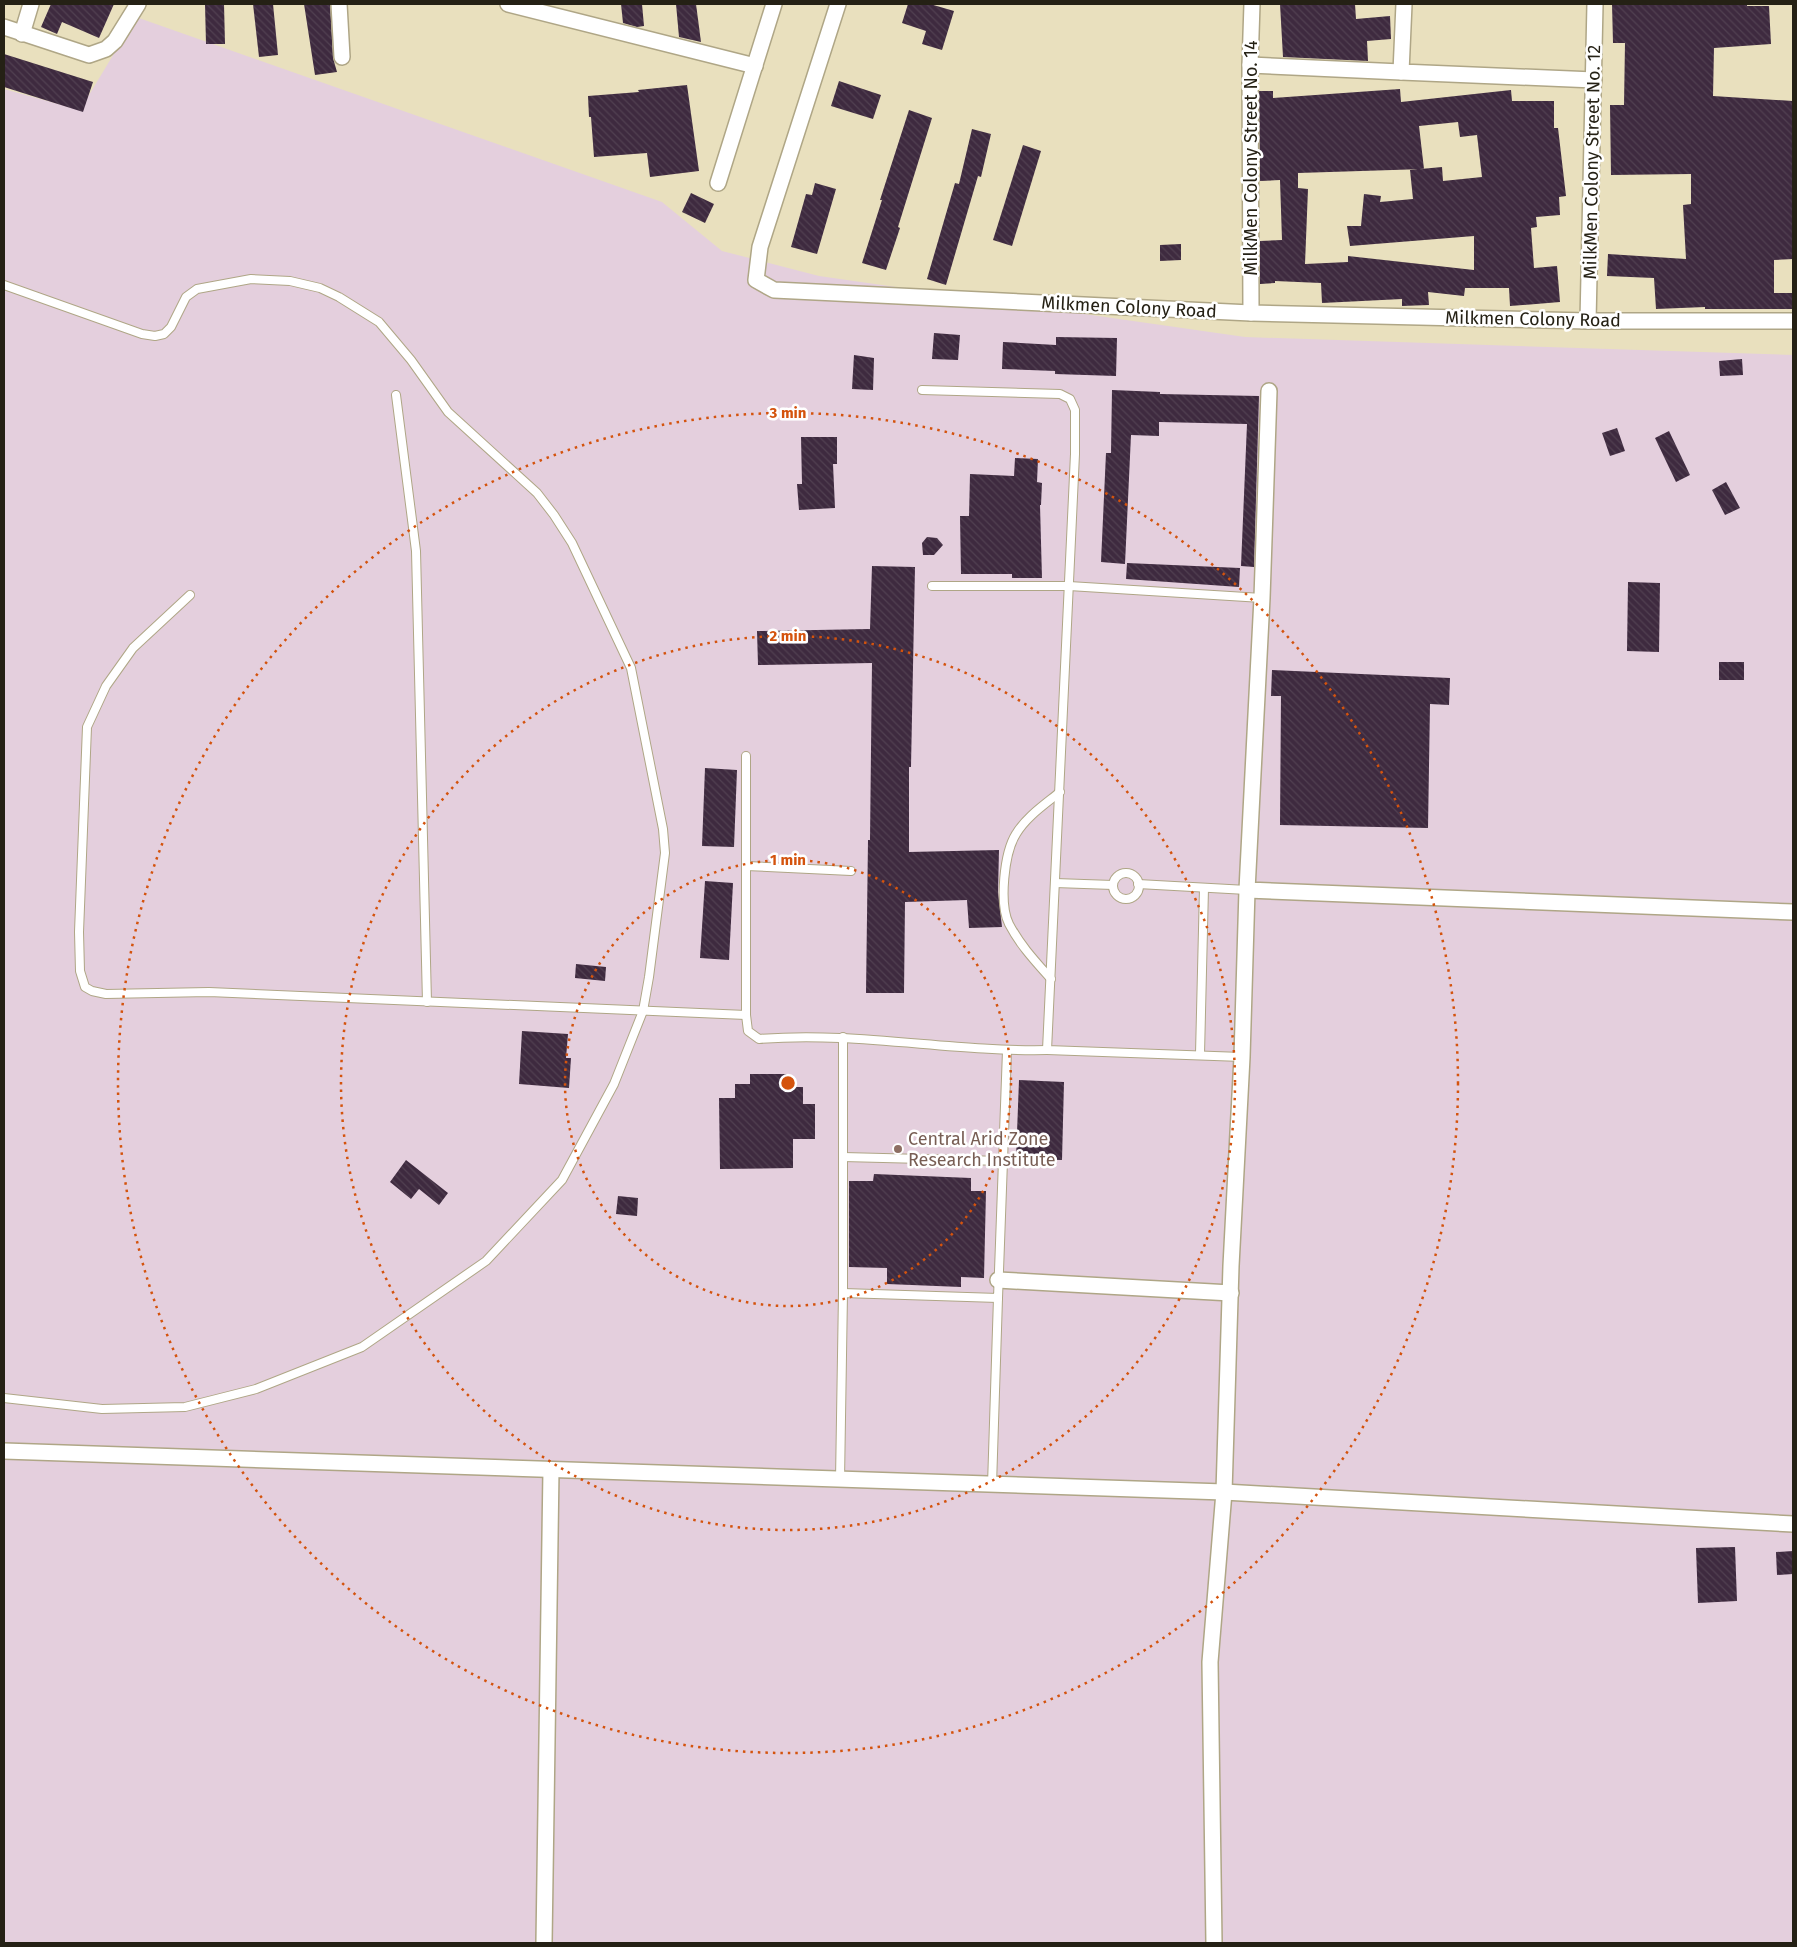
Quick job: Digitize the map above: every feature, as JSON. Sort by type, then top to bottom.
[{"type":"street","points":[[22,34],[31,4]]},
{"type":"street","points":[[4,27],[89,55],[106,49],[115,41],[138,4]]},
{"type":"street","points":[[339,4],[342,57]]},
{"type":"street","points":[[508,4],[755,66]]},
{"type":"street","points":[[718,183],[774,4]]},
{"type":"street","name":"Milkmen Colony Road","points":[[838,4],[760,247],[756,280],[774,290],[1251,313],[1588,321],[1793,321]]},
{"type":"street","name":"MilkMen Colony Street No. 14","points":[[1251,313],[1250,65],[1252,4]]},
{"type":"street","points":[[1400,72],[1404,4]]},
{"type":"street","name":"MilkMen Colony Street No. 12","points":[[1588,321],[1595,4]]},
{"type":"street","points":[[1250,65],[1594,80]]},
{"type":"street","points":[[1214,1943],[1210,1662],[1224,1492],[1247,890],[1262,598],[1269,391]]},
{"type":"street","points":[[1247,890],[1793,912]]},
{"type":"street","points":[[998,1280],[1231,1293]]},
{"type":"street","points":[[4,1451],[1224,1492],[1793,1524]]},
{"type":"street","points":[[544,1943],[551,1470]]},
{"type":"lane","points":[[4,285],[142,334],[156,336],[164,334],[171,327],[186,297],[197,289],[251,279],[290,281],[320,288],[339,297],[380,322],[411,360],[448,412],[537,493],[572,543],[631,668],[663,829],[664,853],[649,977],[642,1011],[614,1084],[562,1180],[486,1261],[362,1347],[256,1389],[185,1407],[102,1409],[4,1398]]},
{"type":"lane","points":[[922,390],[1060,394],[1070,400],[1075,410],[1076,427],[1047,1050]]},
{"type":"lane","points":[[396,395],[416,551],[427,1002]]},
{"type":"lane","points":[[932,586],[1069,586],[1262,598]]},
{"type":"lane","points":[[190,595],[133,648],[106,686],[86,727],[79,932],[80,972],[85,987],[92,991],[106,994],[209,992],[746,1016]]},
{"type":"lane","points":[[746,756],[746,1016],[748,1031],[759,1039],[843,1037],[1006,1050],[1242,1056]]},
{"type":"lane","points":[[1051,978],[1021,945],[1008,922],[1004,909],[1004,888],[1005,869],[1015,835],[1028,818],[1060,792]]},
{"type":"lane","points":[[746,866],[851,871]]},
{"type":"lane","points":[[1128,873],[1135,877],[1138,884],[1135,894],[1126,899],[1116,895],[1113,885],[1119,874],[1128,873]]},
{"type":"lane","points":[[1055,883],[1113,885]]},
{"type":"lane","points":[[1138,884],[1247,890]]},
{"type":"lane","points":[[1200,1054],[1204,888]]},
{"type":"lane","points":[[840,1480],[843,1293],[843,1037]]},
{"type":"lane","points":[[992,1485],[1006,1050]]},
{"type":"lane","points":[[843,1157],[1003,1161]]},
{"type":"lane","points":[[843,1293],[998,1298]]},
{"type":"shaded area","name":"Central Arid Zone Research Institute","points":[[136,17],[662,202],[722,251],[819,276],[1245,337],[1793,355],[1793,1943],[4,1943],[4,89],[80,110]]},
{"type":"building","points":[[51,4],[114,4],[99,38],[62,22],[57,34],[41,27]]},
{"type":"building","points":[[205,4],[224,4],[225,44],[206,44]]},
{"type":"building","points":[[253,4],[273,4],[278,55],[259,57]]},
{"type":"building","points":[[304,4],[330,4],[333,58],[337,72],[315,75]]},
{"type":"building","points":[[621,4],[642,4],[644,26],[637,27],[623,23]]},
{"type":"building","points":[[676,4],[696,4],[701,42],[679,37]]},
{"type":"building","points":[[908,4],[930,4],[954,11],[942,50],[922,44],[926,31],[902,23]]},
{"type":"building","points":[[1280,4],[1355,4],[1356,19],[1390,16],[1391,39],[1367,41],[1368,61],[1283,57]]},
{"type":"building","points":[[1612,4],[1747,4],[1747,6],[1769,6],[1771,44],[1714,48],[1713,96],[1793,101],[1793,259],[1774,260],[1774,293],[1793,293],[1793,309],[1705,309],[1705,307],[1656,309],[1654,278],[1607,276],[1608,254],[1686,259],[1683,205],[1691,204],[1691,174],[1611,175],[1610,105],[1624,105],[1625,43],[1613,43]]},
{"type":"building","points":[[4,54],[93,82],[83,112],[4,87]]},
{"type":"building","points":[[839,81],[881,95],[873,119],[831,106]]},
{"type":"building","points":[[687,85],[699,171],[650,177],[647,153],[594,157],[588,96],[639,92],[638,90]]},
{"type":"building","points":[[1400,89],[1401,102],[1511,90],[1512,101],[1554,101],[1554,128],[1558,128],[1566,196],[1559,197],[1560,215],[1536,217],[1537,227],[1531,228],[1534,268],[1557,266],[1560,302],[1510,306],[1509,288],[1465,288],[1464,296],[1428,292],[1429,305],[1402,306],[1402,299],[1322,303],[1321,283],[1275,281],[1275,283],[1260,284],[1260,241],[1282,240],[1280,180],[1260,181],[1259,91],[1273,91],[1273,98]],"holes":[[[1458,122],[1460,137],[1477,135],[1482,177],[1443,181],[1442,167],[1424,169],[1419,126]],[[1419,169],[1410,170],[1413,199],[1380,202],[1381,196],[1364,194],[1361,226],[1347,226],[1350,246],[1474,236],[1474,270],[1348,256],[1348,262],[1305,264],[1308,189],[1298,188],[1298,173]]]},
{"type":"building","points":[[909,110],[932,118],[886,270],[862,263]]},
{"type":"building","points":[[972,129],[991,134],[981,177],[978,176],[946,285],[927,279],[955,183],[959,184]]},
{"type":"building","points":[[1023,145],[1041,151],[1012,246],[993,240]]},
{"type":"building","points":[[815,183],[836,189],[817,254],[791,247],[806,194],[812,195]]},
{"type":"building","points":[[691,193],[714,204],[705,223],[682,212]]},
{"type":"building","points":[[1181,244],[1181,260],[1160,261],[1160,245]]},
{"type":"building","points":[[934,333],[960,335],[958,360],[932,359]]},
{"type":"building","points":[[1056,337],[1117,338],[1116,376],[1055,374],[1055,371],[1002,369],[1003,342],[1056,345]]},
{"type":"building","points":[[854,355],[874,358],[873,390],[852,389]]},
{"type":"building","points":[[1742,359],[1743,375],[1720,376],[1719,361]]},
{"type":"building","points":[[1112,390],[1160,392],[1160,394],[1259,396],[1254,567],[1241,566],[1247,424],[1159,422],[1159,436],[1131,435],[1125,564],[1101,562],[1106,453],[1111,453]]},
{"type":"building","points":[[1617,428],[1625,451],[1610,456],[1602,433]]},
{"type":"building","points":[[1669,431],[1690,475],[1676,482],[1655,438]]},
{"type":"building","points":[[801,437],[837,437],[837,464],[833,464],[835,508],[799,510],[797,484],[802,484]]},
{"type":"building","points":[[1015,458],[1038,459],[1037,482],[1042,483],[1040,505],[1042,578],[1012,578],[1012,574],[961,574],[960,516],[969,516],[970,474],[1014,476]]},
{"type":"building","points":[[1726,482],[1740,508],[1725,515],[1712,490]]},
{"type":"building","points":[[927,537],[937,538],[943,545],[934,555],[923,555],[922,543]]},
{"type":"building","points":[[1127,563],[1240,568],[1239,587],[1126,579]]},
{"type":"building","points":[[872,566],[915,567],[911,767],[909,767],[909,852],[999,850],[998,892],[1002,927],[969,928],[967,900],[905,902],[904,993],[866,993],[872,663],[758,665],[757,631],[870,629]]},
{"type":"building","points":[[1628,582],[1660,583],[1659,652],[1627,651]]},
{"type":"building","points":[[1719,662],[1744,662],[1744,680],[1719,680]]},
{"type":"building","points":[[1272,670],[1450,678],[1449,705],[1430,704],[1428,828],[1280,825],[1281,696],[1271,696]]},
{"type":"building","points":[[705,768],[737,770],[734,847],[702,846]]},
{"type":"building","points":[[705,881],[733,883],[729,960],[700,958]]},
{"type":"building","points":[[576,964],[606,967],[605,981],[575,978]]},
{"type":"building","points":[[522,1031],[568,1034],[566,1058],[571,1058],[569,1088],[519,1084]]},
{"type":"building","points":[[750,1074],[789,1074],[789,1087],[803,1087],[803,1104],[815,1104],[815,1139],[793,1139],[793,1168],[720,1169],[719,1098],[735,1098],[735,1084],[750,1084]]},
{"type":"building","points":[[1019,1080],[1064,1082],[1062,1160],[1016,1159]]},
{"type":"building","points":[[406,1160],[448,1193],[439,1205],[419,1189],[411,1199],[390,1182]]},
{"type":"building","points":[[874,1174],[971,1178],[971,1191],[986,1191],[984,1278],[961,1277],[961,1287],[887,1284],[887,1268],[849,1267],[849,1181],[873,1181]]},
{"type":"building","points":[[618,1196],[638,1198],[637,1216],[616,1214]]},
{"type":"building","points":[[1735,1547],[1737,1601],[1698,1603],[1696,1548]]},
{"type":"building","points":[[1793,1551],[1793,1574],[1777,1575],[1776,1552]]},
{"type":"place","name":"Central Arid Zone Research Institute","points":[[898,1149]]}]
